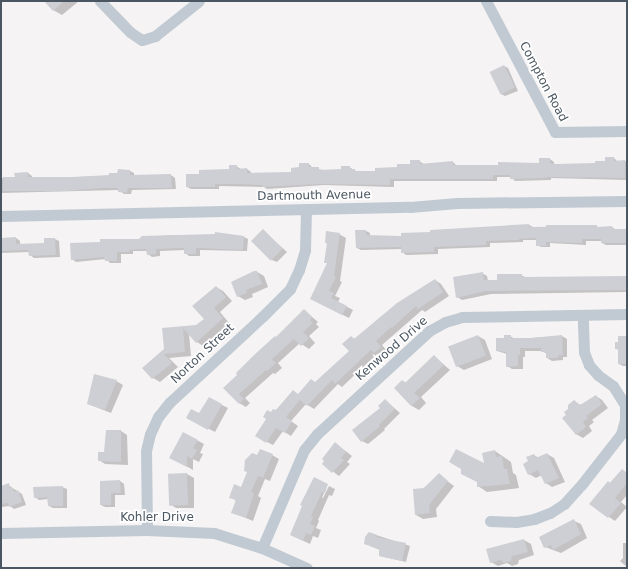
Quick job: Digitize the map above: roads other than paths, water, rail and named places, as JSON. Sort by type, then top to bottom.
[{"type":"street","points":[[100,1],[130,32],[142,40],[155,36],[199,1]]},
{"type":"street","name":"Compton Road","points":[[486,1],[555,132],[627,131]]},
{"type":"street","name":"Dartmouth Avenue","points":[[1,216],[410,207],[457,203],[627,201]]},
{"type":"street","name":"Norton Street","points":[[147,530],[146,451],[150,434],[158,417],[169,403],[287,293],[299,270],[305,250],[306,209]]},
{"type":"street","name":"Kenwood Drive","points":[[262,548],[304,450],[317,434],[429,331],[445,322],[462,317],[627,314]]},
{"type":"street","points":[[490,521],[516,522],[534,519],[550,513],[564,504],[582,484],[621,434],[625,420],[625,405],[613,386],[598,375],[589,365],[584,352],[583,315]]},
{"type":"street","name":"Kohler Drive","points":[[1,533],[147,530],[214,533],[262,548],[307,568]]}]
